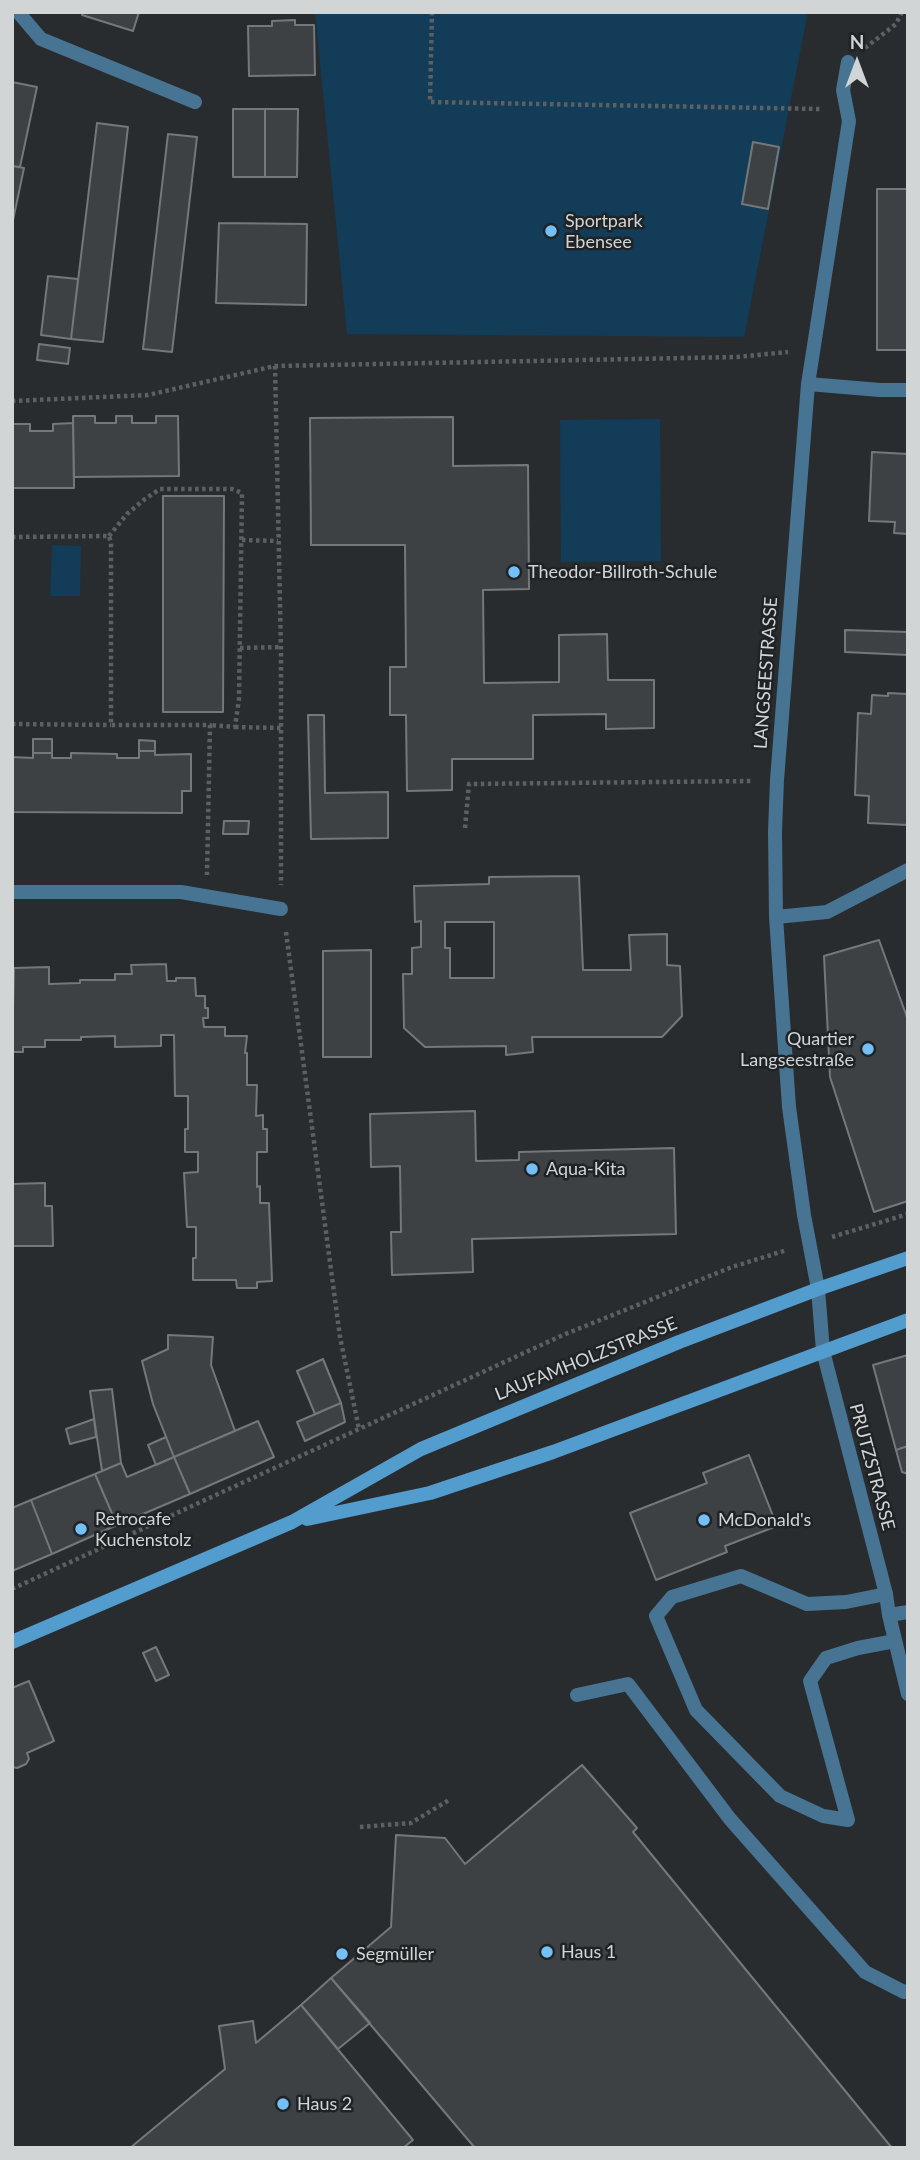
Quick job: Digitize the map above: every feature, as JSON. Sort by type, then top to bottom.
[{"type":"main road","name":"LAUFAMHOLZSTRASSE","points":[[12,1642],[292,1522],[421,1449],[679,1342],[908,1258]]},
{"type":"main road","name":"LAUFAMHOLZSTRASSE","points":[[292,1522],[430,1493],[564,1448],[908,1320]]},
{"type":"street","points":[[18,12],[41,39],[195,102]]},
{"type":"street","name":"LANGSEESTRASSE","points":[[818,1289],[800,1190],[786,1070],[776,917],[775,832],[808,384],[849,121],[843,90],[848,62]]},
{"type":"street","points":[[808,384],[908,390]]},
{"type":"street","points":[[776,917],[827,912],[908,870]]},
{"type":"street","points":[[12,892],[181,892],[281,909]]},
{"type":"street","name":"PRUTZSTRASSE","points":[[818,1289],[822,1351],[886,1594],[908,1694]]},
{"type":"street","points":[[886,1594],[846,1602],[807,1604],[741,1576],[672,1597],[656,1616],[696,1710],[780,1796],[823,1816],[848,1820],[810,1681],[826,1658],[895,1641]]},
{"type":"street","points":[[889,1615],[908,1612]]},
{"type":"street","points":[[576,1695],[628,1684],[730,1819],[865,1972],[904,1992],[908,1991]]},
{"type":"path","points":[[432,12],[430,102],[847,110]]},
{"type":"path","points":[[848,62],[896,24],[901,14],[908,18]]},
{"type":"path","points":[[12,401],[148,395],[275,366],[737,357],[813,349]]},
{"type":"path","points":[[109,536],[127,514],[160,489],[232,489],[242,493],[239,699],[235,727]]},
{"type":"path","points":[[12,537],[109,536]]},
{"type":"path","points":[[109,536],[111,724]]},
{"type":"path","points":[[242,540],[278,541]]},
{"type":"path","points":[[240,648],[281,647]]},
{"type":"path","points":[[12,724],[281,728]]},
{"type":"path","points":[[201,895],[207,875],[210,725]]},
{"type":"path","points":[[465,828],[469,784],[778,780]]},
{"type":"path","points":[[12,1589],[563,1335],[771,1253],[908,1214]]},
{"type":"path","points":[[360,1827],[411,1823],[449,1800]]},
{"type":"shaded area","name":"Sportpark Ebensee","points":[[315,12],[808,12],[744,337],[347,334]]},
{"type":"shaded area","points":[[660,419],[661,561],[561,562],[560,420]]},
{"type":"shaded area","points":[[52,545],[81,546],[80,596],[50,596]]},
{"type":"building","points":[[83,12],[139,12],[133,31],[82,15]]},
{"type":"building","points":[[295,20],[295,25],[314,25],[315,75],[249,76],[248,26],[272,26],[272,21]]},
{"type":"building","points":[[12,82],[37,87],[20,167],[12,166]]},
{"type":"building","points":[[233,109],[265,109],[265,177],[233,177]]},
{"type":"building","points":[[265,109],[298,109],[297,177],[265,177]]},
{"type":"building","points":[[97,123],[128,127],[103,342],[71,339]]},
{"type":"building","points":[[168,134],[197,137],[172,352],[143,349]]},
{"type":"building","points":[[753,142],[779,147],[768,209],[742,204]]},
{"type":"building","points":[[12,166],[24,168],[12,225]]},
{"type":"building","points":[[877,189],[907,189],[908,350],[877,350]]},
{"type":"building","points":[[219,223],[307,224],[306,305],[216,303]]},
{"type":"building","points":[[48,276],[78,279],[71,339],[41,335]]},
{"type":"building","points":[[39,344],[70,348],[68,364],[37,360]]},
{"type":"building","points":[[73,416],[95,416],[95,423],[116,423],[116,416],[132,416],[132,423],[156,423],[156,416],[178,416],[179,476],[74,477]]},
{"type":"building","points":[[453,417],[453,466],[528,465],[529,589],[483,590],[484,683],[559,682],[559,635],[607,634],[608,680],[654,680],[654,728],[606,729],[606,714],[533,715],[533,759],[452,759],[452,790],[407,791],[406,715],[390,715],[390,667],[406,667],[405,545],[311,545],[310,418]]},
{"type":"building","points":[[73,423],[74,488],[12,488],[12,424],[30,424],[30,431],[53,431],[53,424]]},
{"type":"building","points":[[872,452],[908,454],[908,534],[894,533],[895,522],[869,521]]},
{"type":"building","points":[[163,496],[224,496],[223,712],[163,712]]},
{"type":"building","points":[[845,630],[908,632],[908,655],[845,652]]},
{"type":"building","points":[[888,693],[908,694],[908,825],[868,823],[869,796],[855,795],[858,713],[871,714],[872,695],[888,696]]},
{"type":"building","points":[[308,715],[324,715],[325,793],[388,792],[388,838],[311,839]]},
{"type":"building","points":[[33,739],[52,739],[52,753],[33,753]]},
{"type":"building","points":[[139,740],[155,741],[155,751],[139,751]]},
{"type":"building","points":[[139,751],[155,751],[155,755],[191,754],[191,791],[182,791],[182,813],[12,812],[12,757],[33,758],[33,753],[52,753],[52,758],[71,758],[71,753],[117,754],[117,758],[139,758]]},
{"type":"building","points":[[224,821],[249,821],[248,834],[223,834]]},
{"type":"building","points":[[579,876],[583,970],[631,970],[629,935],[667,934],[667,965],[680,966],[682,1016],[662,1037],[532,1037],[533,1052],[506,1055],[506,1046],[425,1047],[404,1028],[403,974],[412,974],[412,948],[421,947],[421,921],[415,922],[414,886],[489,884],[489,877]],"holes":[[[445,922],[494,922],[494,978],[450,978],[450,948],[445,948]]]},
{"type":"building","name":"Quartier Langseestraße","points":[[879,940],[908,1020],[908,1201],[874,1212],[830,1077],[824,956]]},
{"type":"building","points":[[371,950],[371,1057],[323,1057],[323,951]]},
{"type":"building","points":[[166,964],[167,981],[195,978],[196,996],[205,996],[205,1008],[208,1008],[208,1018],[203,1018],[204,1027],[225,1027],[225,1036],[247,1036],[247,1085],[257,1085],[256,1116],[263,1115],[263,1129],[267,1129],[267,1152],[257,1152],[257,1187],[260,1186],[260,1203],[269,1203],[272,1281],[257,1282],[257,1288],[237,1288],[236,1280],[193,1280],[196,1227],[187,1227],[184,1173],[198,1172],[198,1152],[185,1152],[188,1096],[175,1096],[174,1035],[161,1035],[161,1046],[115,1047],[115,1036],[81,1037],[81,1040],[45,1040],[45,1047],[23,1047],[23,1052],[12,1052],[14,968],[49,967],[49,984],[80,983],[80,980],[115,980],[115,974],[132,974],[131,965]]},
{"type":"building","points":[[475,1111],[476,1161],[519,1160],[519,1152],[674,1148],[676,1234],[472,1239],[473,1272],[392,1275],[391,1232],[401,1232],[400,1166],[371,1167],[370,1114]]},
{"type":"building","points":[[45,1183],[45,1206],[52,1206],[53,1246],[12,1246],[12,1184]]},
{"type":"building","points":[[168,1335],[213,1337],[211,1365],[235,1431],[174,1457],[153,1404],[142,1361],[168,1349]]},
{"type":"building","points":[[908,1355],[908,1446],[896,1450],[873,1365]]},
{"type":"building","points":[[323,1359],[341,1403],[315,1414],[297,1371]]},
{"type":"building","points":[[112,1389],[121,1463],[102,1471],[90,1391]]},
{"type":"building","points":[[341,1403],[345,1422],[305,1441],[297,1422]]},
{"type":"building","points":[[94,1419],[96,1437],[70,1444],[66,1429]]},
{"type":"building","points":[[258,1421],[274,1457],[190,1494],[174,1457]]},
{"type":"building","points":[[166,1437],[174,1457],[156,1465],[148,1445]]},
{"type":"building","points":[[908,1446],[908,1474],[902,1472],[896,1450]]},
{"type":"building","name":"McDonald's","points":[[749,1455],[777,1526],[725,1546],[727,1552],[656,1580],[630,1513],[707,1483],[703,1473]]},
{"type":"building","points":[[174,1457],[190,1494],[117,1525],[95,1474],[121,1463],[127,1477]]},
{"type":"building","points":[[95,1474],[117,1525],[52,1554],[31,1500]]},
{"type":"building","points":[[31,1500],[52,1554],[12,1571],[12,1508]]},
{"type":"building","points":[[156,1647],[169,1675],[156,1681],[143,1653]]},
{"type":"building","points":[[29,1681],[54,1741],[27,1753],[29,1759],[26,1764],[17,1768],[12,1767],[12,1688]]},
{"type":"building","name":"Haus 1","points":[[582,1765],[637,1828],[633,1832],[892,2148],[475,2148],[331,1978],[391,1927],[396,1835],[445,1838],[465,1864]]},
{"type":"building","points":[[331,1978],[370,2023],[338,2049],[301,2005]]},
{"type":"building","name":"Haus 2","points":[[301,2005],[413,2140],[403,2148],[130,2148],[225,2069],[219,2026],[253,2021],[256,2043]]},
{"type":"place","name":"Sportpark Ebensee","points":[[551,231]]},
{"type":"place","name":"Theodor-Billroth-Schule","points":[[514,572]]},
{"type":"place","name":"Quartier Langseestraße","points":[[868,1049]]},
{"type":"place","name":"Aqua-Kita","points":[[532,1169]]},
{"type":"place","name":"McDonald's","points":[[704,1520]]},
{"type":"place","name":"Retrocafe Kuchenstolz","points":[[81,1529]]},
{"type":"place","name":"Haus 1","points":[[547,1952]]},
{"type":"place","name":"Segmüller","points":[[342,1954]]},
{"type":"place","name":"Haus 2","points":[[283,2104]]}]
